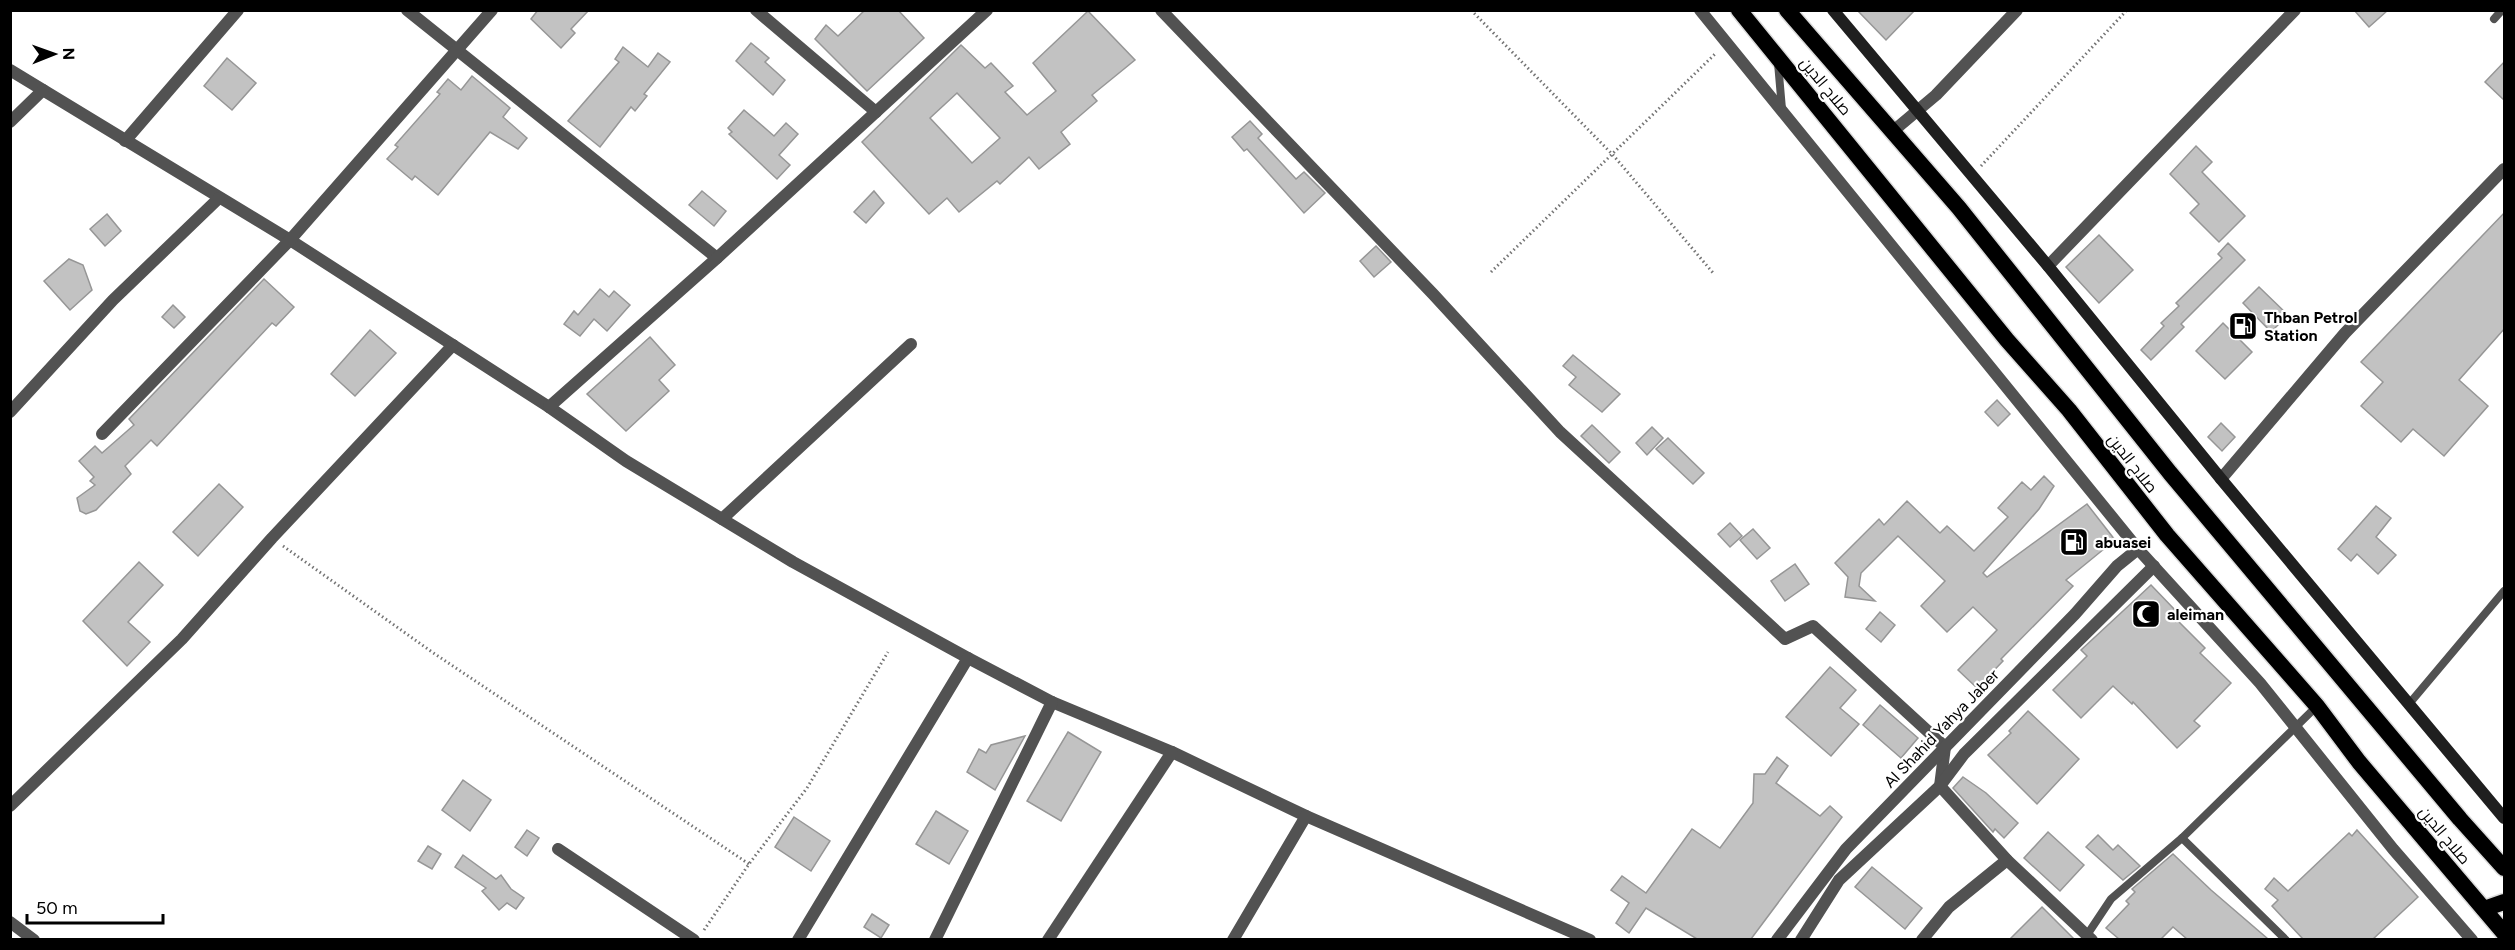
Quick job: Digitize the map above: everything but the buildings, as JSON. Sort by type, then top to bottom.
[{"type":"highway","name":"صلاح الدين","points":[[1739,10],[2007,340],[2069,410],[2167,535],[2317,706],[2359,762],[2505,933]]},
{"type":"highway","name":"صلاح الدين","points":[[1787,10],[1959,208],[2170,473],[2452,810],[2505,868]]},
{"type":"highway","points":[[2484,909],[2505,902]]},
{"type":"main road","points":[[1833,10],[2505,818]]},
{"type":"street","points":[[125,141],[238,10]]},
{"type":"street","points":[[407,10],[717,258]]},
{"type":"street","points":[[102,434],[290,240],[492,10]]},
{"type":"street","points":[[756,10],[876,112]]},
{"type":"street","points":[[549,407],[717,258],[987,10]]},
{"type":"street","points":[[1161,10],[1425,285],[1560,432],[1785,639],[1813,626],[1945,747],[1940,786],[2007,860],[2088,938]]},
{"type":"street","points":[[1700,10],[2138,549],[2208,624],[2297,728],[2393,849],[2472,939]]},
{"type":"street","points":[[1892,132],[1936,95],[2017,10]]},
{"type":"street","points":[[2048,266],[2295,10]]},
{"type":"street","points":[[10,69],[290,240],[549,407],[626,461],[793,562],[1052,702],[1172,752],[1306,816],[1590,939]]},
{"type":"street","points":[[10,122],[44,90]]},
{"type":"street","points":[[2221,479],[2344,333],[2505,169]]},
{"type":"street","points":[[10,412],[113,300],[219,198]]},
{"type":"street","points":[[722,519],[911,344]]},
{"type":"street","points":[[10,806],[182,639],[272,538],[453,345]]},
{"type":"street","name":"Al Shahid Yahya Jaber","points":[[1777,939],[1845,849],[2075,614],[2117,566],[2138,549]]},
{"type":"street","name":"Al Shahid Yahya Jaber","points":[[1801,939],[1839,880],[1940,786],[1964,754],[2154,566]]},
{"type":"street","points":[[798,939],[968,658]]},
{"type":"street","points":[[935,939],[948,918],[1052,702]]},
{"type":"street","points":[[1048,939],[1172,752]]},
{"type":"street","points":[[1233,939],[1306,816]]},
{"type":"street","points":[[558,849],[694,939]]},
{"type":"street","points":[[1922,939],[1949,907],[2007,860]]},
{"type":"street","points":[[10,922],[34,939]]},
{"type":"lane","points":[[2494,19],[2502,10]]},
{"type":"lane","points":[[1777,56],[1782,110]]},
{"type":"lane","points":[[2409,704],[2505,591]]},
{"type":"lane","points":[[2088,938],[2111,899],[2182,838],[2317,706]]},
{"type":"lane","points":[[2182,838],[2286,939]]},
{"type":"path","points":[[1471,10],[1612,155],[1714,274]]},
{"type":"path","points":[[1971,176],[2127,10]]},
{"type":"path","points":[[1491,272],[1726,41]]},
{"type":"path","points":[[272,538],[432,652],[749,864]]},
{"type":"path","points":[[703,930],[749,864],[807,788],[888,652]]},
{"type":"place","name":"Thban Petrol Station","points":[[2243,326]]},
{"type":"place","name":"abuasei","points":[[2074,542]]},
{"type":"place","name":"aleiman","points":[[2146,614]]}]
